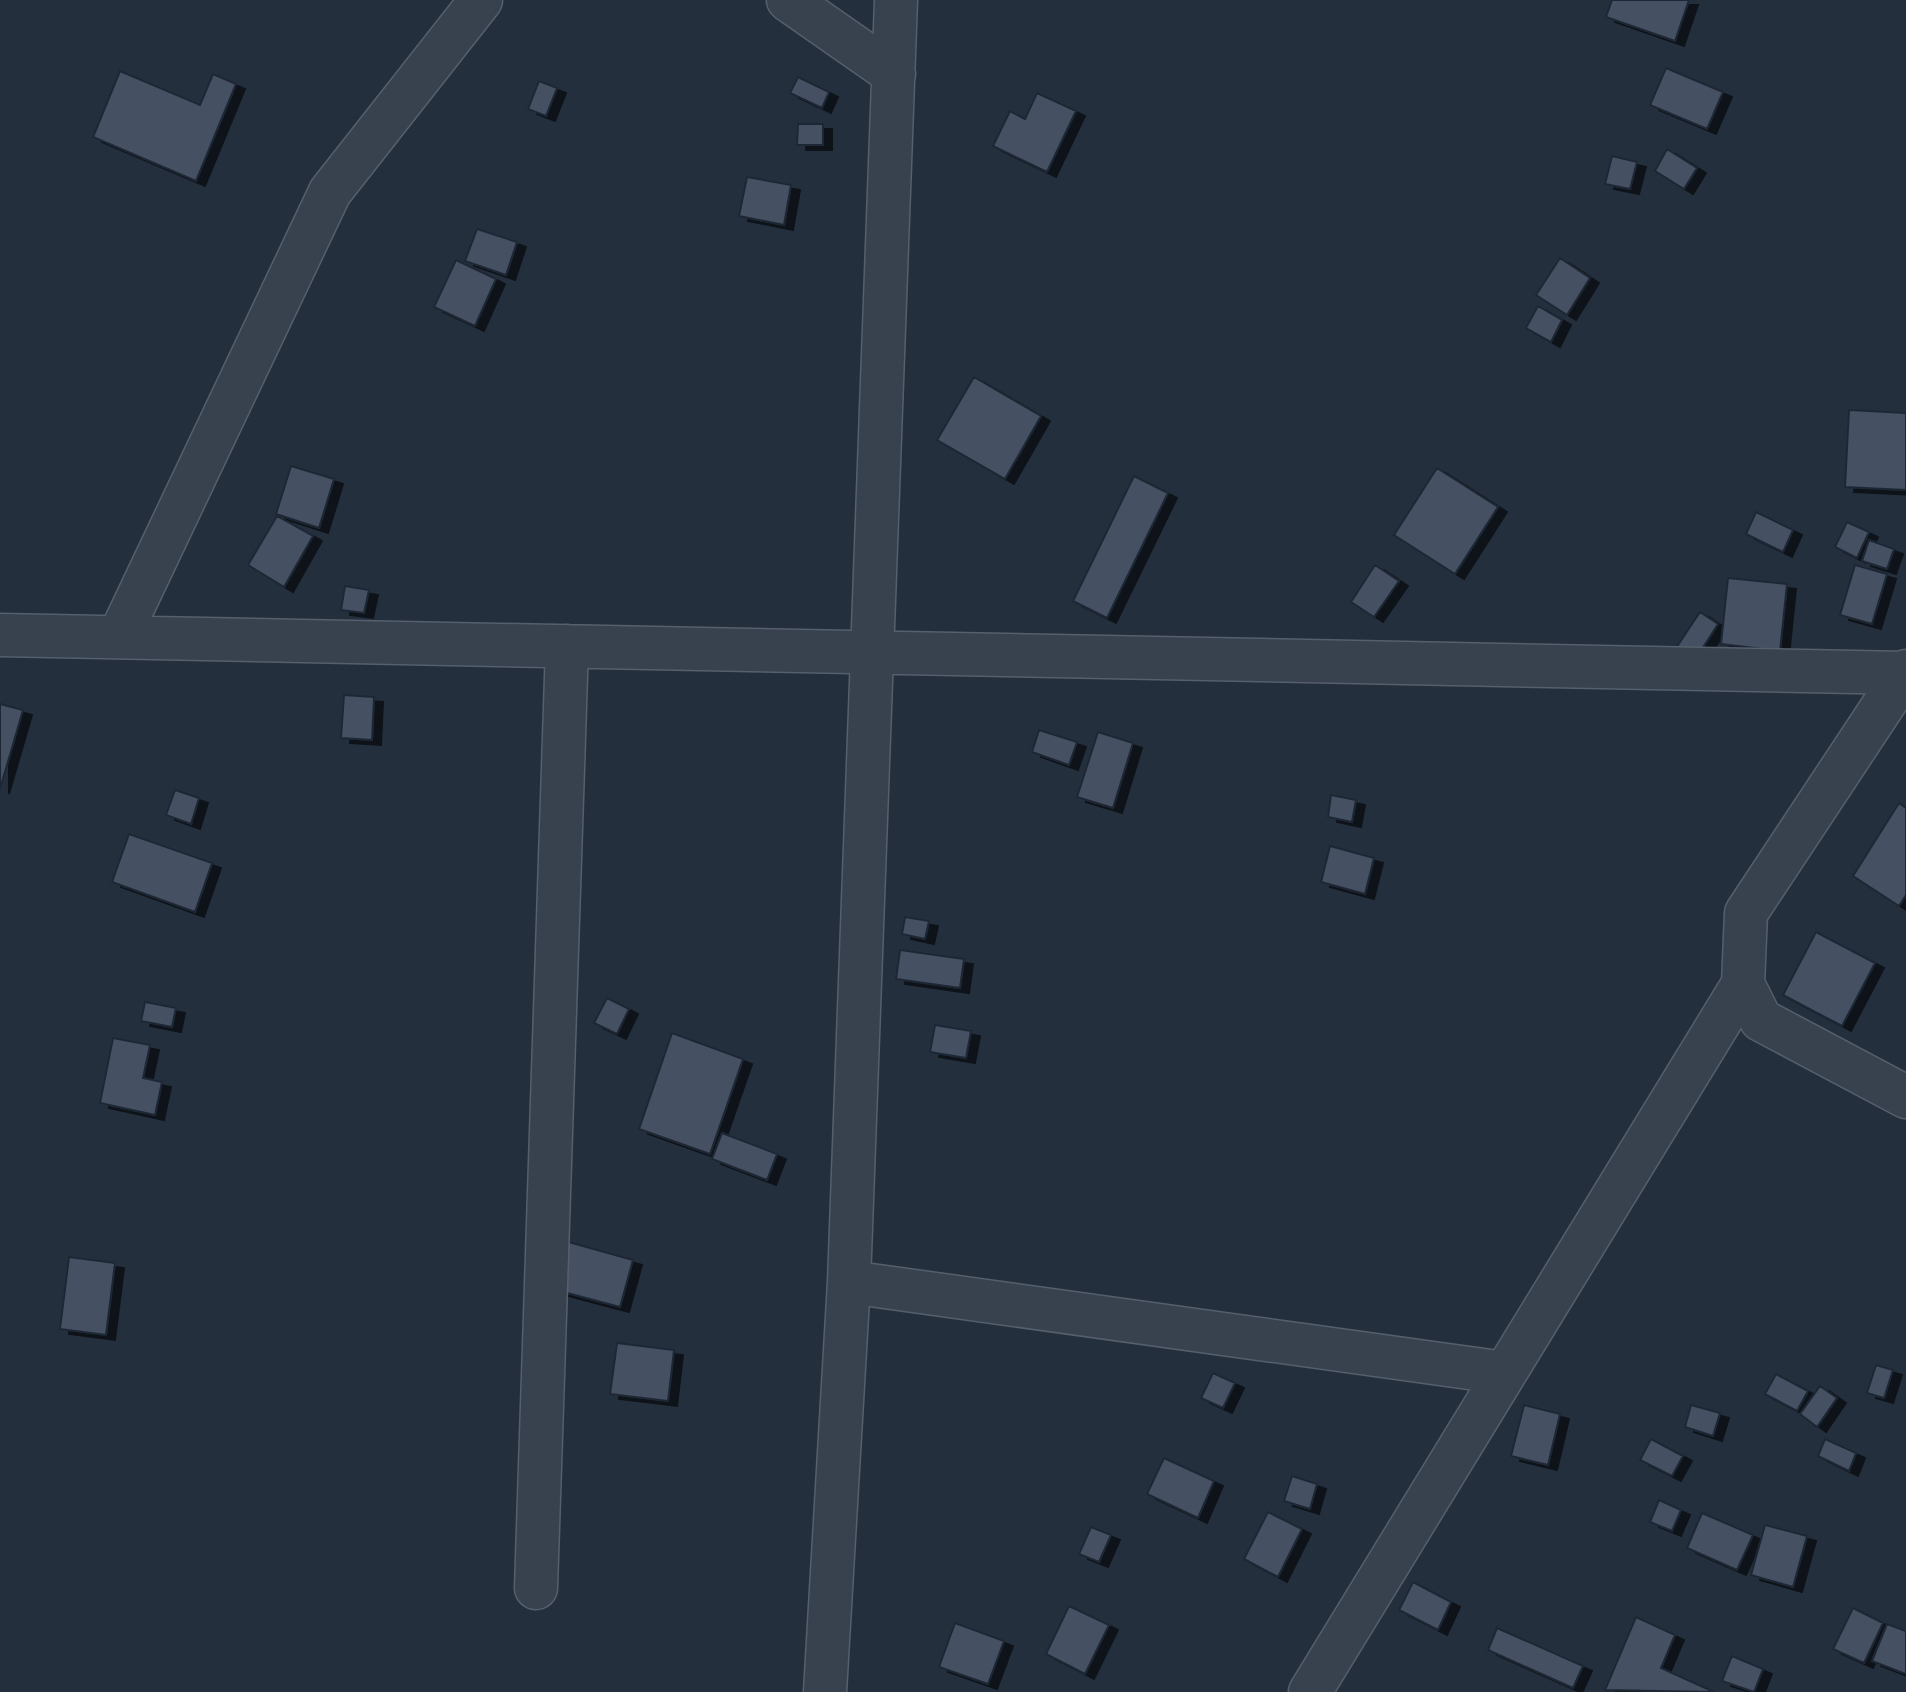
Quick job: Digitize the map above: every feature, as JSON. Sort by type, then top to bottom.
[{"type":"street","points":[[119,637],[330,192],[481,0]]},
{"type":"street","points":[[788,0],[894,74]]},
{"type":"street","points":[[825,1692],[849,1282],[896,0]]},
{"type":"street","points":[[0,635],[1906,673]]},
{"type":"street","points":[[536,1588],[567,646]]},
{"type":"street","points":[[1906,673],[1746,913],[1743,984],[1761,1020],[1906,1097]]},
{"type":"street","points":[[1310,1692],[1743,984]]},
{"type":"street","points":[[849,1282],[1505,1373]]},
{"type":"building","points":[[1612,0],[1689,0],[1675,41],[1606,17]]},
{"type":"building","points":[[1666,68],[1723,92],[1707,129],[1650,105]]},
{"type":"building","points":[[120,71],[200,105],[213,74],[236,84],[196,181],[93,137]]},
{"type":"building","points":[[798,77],[829,92],[822,108],[790,93]]},
{"type":"building","points":[[539,81],[557,88],[546,116],[528,109]]},
{"type":"building","points":[[1037,93],[1076,111],[1047,172],[993,146],[1010,111],[1025,119]]},
{"type":"building","points":[[798,124],[823,124],[823,145],[797,145]]},
{"type":"building","points":[[1667,149],[1697,168],[1684,189],[1655,171]]},
{"type":"building","points":[[1612,156],[1637,162],[1630,189],[1605,184]]},
{"type":"building","points":[[747,177],[791,185],[784,225],[739,216]]},
{"type":"building","points":[[477,229],[517,242],[506,275],[465,261]]},
{"type":"building","points":[[1560,258],[1590,278],[1567,315],[1536,295]]},
{"type":"building","points":[[456,260],[496,279],[475,326],[434,307]]},
{"type":"building","points":[[1538,306],[1562,320],[1551,342],[1526,328]]},
{"type":"building","points":[[974,377],[1041,416],[1005,479],[937,440]]},
{"type":"building","points":[[1849,410],[1906,413],[1906,490],[1845,487]]},
{"type":"building","points":[[291,466],[334,479],[319,528],[276,514]]},
{"type":"building","points":[[1437,468],[1498,507],[1455,574],[1394,535]]},
{"type":"building","points":[[1134,476],[1168,493],[1107,618],[1073,601]]},
{"type":"building","points":[[1756,512],[1793,530],[1783,552],[1746,534]]},
{"type":"building","points":[[277,516],[313,536],[284,587],[248,565]]},
{"type":"building","points":[[1847,522],[1869,532],[1857,558],[1835,547]]},
{"type":"building","points":[[1869,540],[1894,549],[1887,569],[1862,561]]},
{"type":"building","points":[[1375,565],[1399,581],[1374,617],[1351,602]]},
{"type":"building","points":[[1855,565],[1887,574],[1872,624],[1840,615]]},
{"type":"building","points":[[1728,578],[1787,584],[1780,651],[1721,644]]},
{"type":"building","points":[[345,586],[369,590],[364,613],[341,610]]},
{"type":"building","points":[[1700,612],[1718,624],[1693,663],[1674,651]]},
{"type":"building","points":[[344,695],[374,697],[372,740],[341,738]]},
{"type":"building","points":[[0,704],[23,710],[0,789]]},
{"type":"building","points":[[1039,730],[1077,742],[1069,765],[1032,752]]},
{"type":"building","points":[[1098,732],[1133,743],[1113,808],[1077,797]]},
{"type":"building","points":[[175,790],[199,798],[191,824],[166,815]]},
{"type":"building","points":[[1331,795],[1356,800],[1352,822],[1328,817]]},
{"type":"building","points":[[1899,803],[1906,808],[1906,895],[1899,906],[1853,876]]},
{"type":"building","points":[[129,834],[212,863],[195,912],[112,882]]},
{"type":"building","points":[[1330,846],[1374,858],[1365,894],[1321,882]]},
{"type":"building","points":[[905,917],[929,921],[925,939],[902,934]]},
{"type":"building","points":[[1816,932],[1875,963],[1842,1026],[1783,995]]},
{"type":"building","points":[[900,950],[964,959],[960,988],[896,979]]},
{"type":"building","points":[[607,998],[629,1009],[617,1034],[594,1023]]},
{"type":"building","points":[[145,1002],[176,1008],[172,1027],[141,1021]]},
{"type":"building","points":[[935,1025],[971,1031],[966,1058],[930,1052]]},
{"type":"building","points":[[672,1033],[743,1059],[710,1154],[639,1129]]},
{"type":"building","points":[[113,1038],[150,1045],[143,1078],[162,1082],[155,1115],[100,1103]]},
{"type":"building","points":[[722,1133],[777,1154],[767,1180],[712,1159]]},
{"type":"building","points":[[565,1241],[633,1260],[620,1307],[552,1289]]},
{"type":"building","points":[[69,1257],[115,1263],[106,1335],[60,1329]]},
{"type":"building","points":[[617,1343],[674,1350],[668,1401],[610,1394]]},
{"type":"building","points":[[1876,1365],[1893,1370],[1884,1398],[1867,1393]]},
{"type":"building","points":[[1213,1373],[1235,1383],[1223,1408],[1201,1398]]},
{"type":"building","points":[[1776,1374],[1808,1391],[1797,1411],[1765,1394]]},
{"type":"building","points":[[1820,1386],[1837,1398],[1817,1427],[1800,1414]]},
{"type":"building","points":[[1524,1405],[1560,1414],[1548,1465],[1511,1456]]},
{"type":"building","points":[[1691,1405],[1720,1413],[1713,1436],[1685,1427]]},
{"type":"building","points":[[1651,1439],[1683,1456],[1672,1476],[1640,1460]]},
{"type":"building","points":[[1825,1439],[1856,1453],[1849,1471],[1818,1456]]},
{"type":"building","points":[[1164,1458],[1214,1481],[1198,1518],[1147,1494]]},
{"type":"building","points":[[1292,1476],[1317,1484],[1310,1509],[1284,1501]]},
{"type":"building","points":[[1659,1500],[1681,1510],[1672,1531],[1650,1522]]},
{"type":"building","points":[[1268,1512],[1302,1529],[1278,1577],[1244,1559]]},
{"type":"building","points":[[1702,1513],[1753,1535],[1737,1570],[1687,1548]]},
{"type":"building","points":[[1765,1525],[1807,1536],[1793,1587],[1751,1575]]},
{"type":"building","points":[[1091,1527],[1111,1535],[1099,1562],[1079,1554]]},
{"type":"building","points":[[1413,1582],[1451,1602],[1438,1630],[1399,1610]]},
{"type":"building","points":[[1069,1606],[1109,1625],[1085,1674],[1046,1654]]},
{"type":"building","points":[[1853,1608],[1883,1623],[1864,1663],[1833,1649]]},
{"type":"building","points":[[1636,1617],[1675,1635],[1661,1668],[1714,1692],[1605,1690]]},
{"type":"building","points":[[955,1623],[1004,1641],[988,1684],[939,1667]]},
{"type":"building","points":[[1887,1624],[1906,1631],[1906,1674],[1872,1661]]},
{"type":"building","points":[[1497,1628],[1583,1666],[1573,1688],[1488,1650]]},
{"type":"building","points":[[1732,1656],[1763,1669],[1754,1692],[1722,1681]]}]
